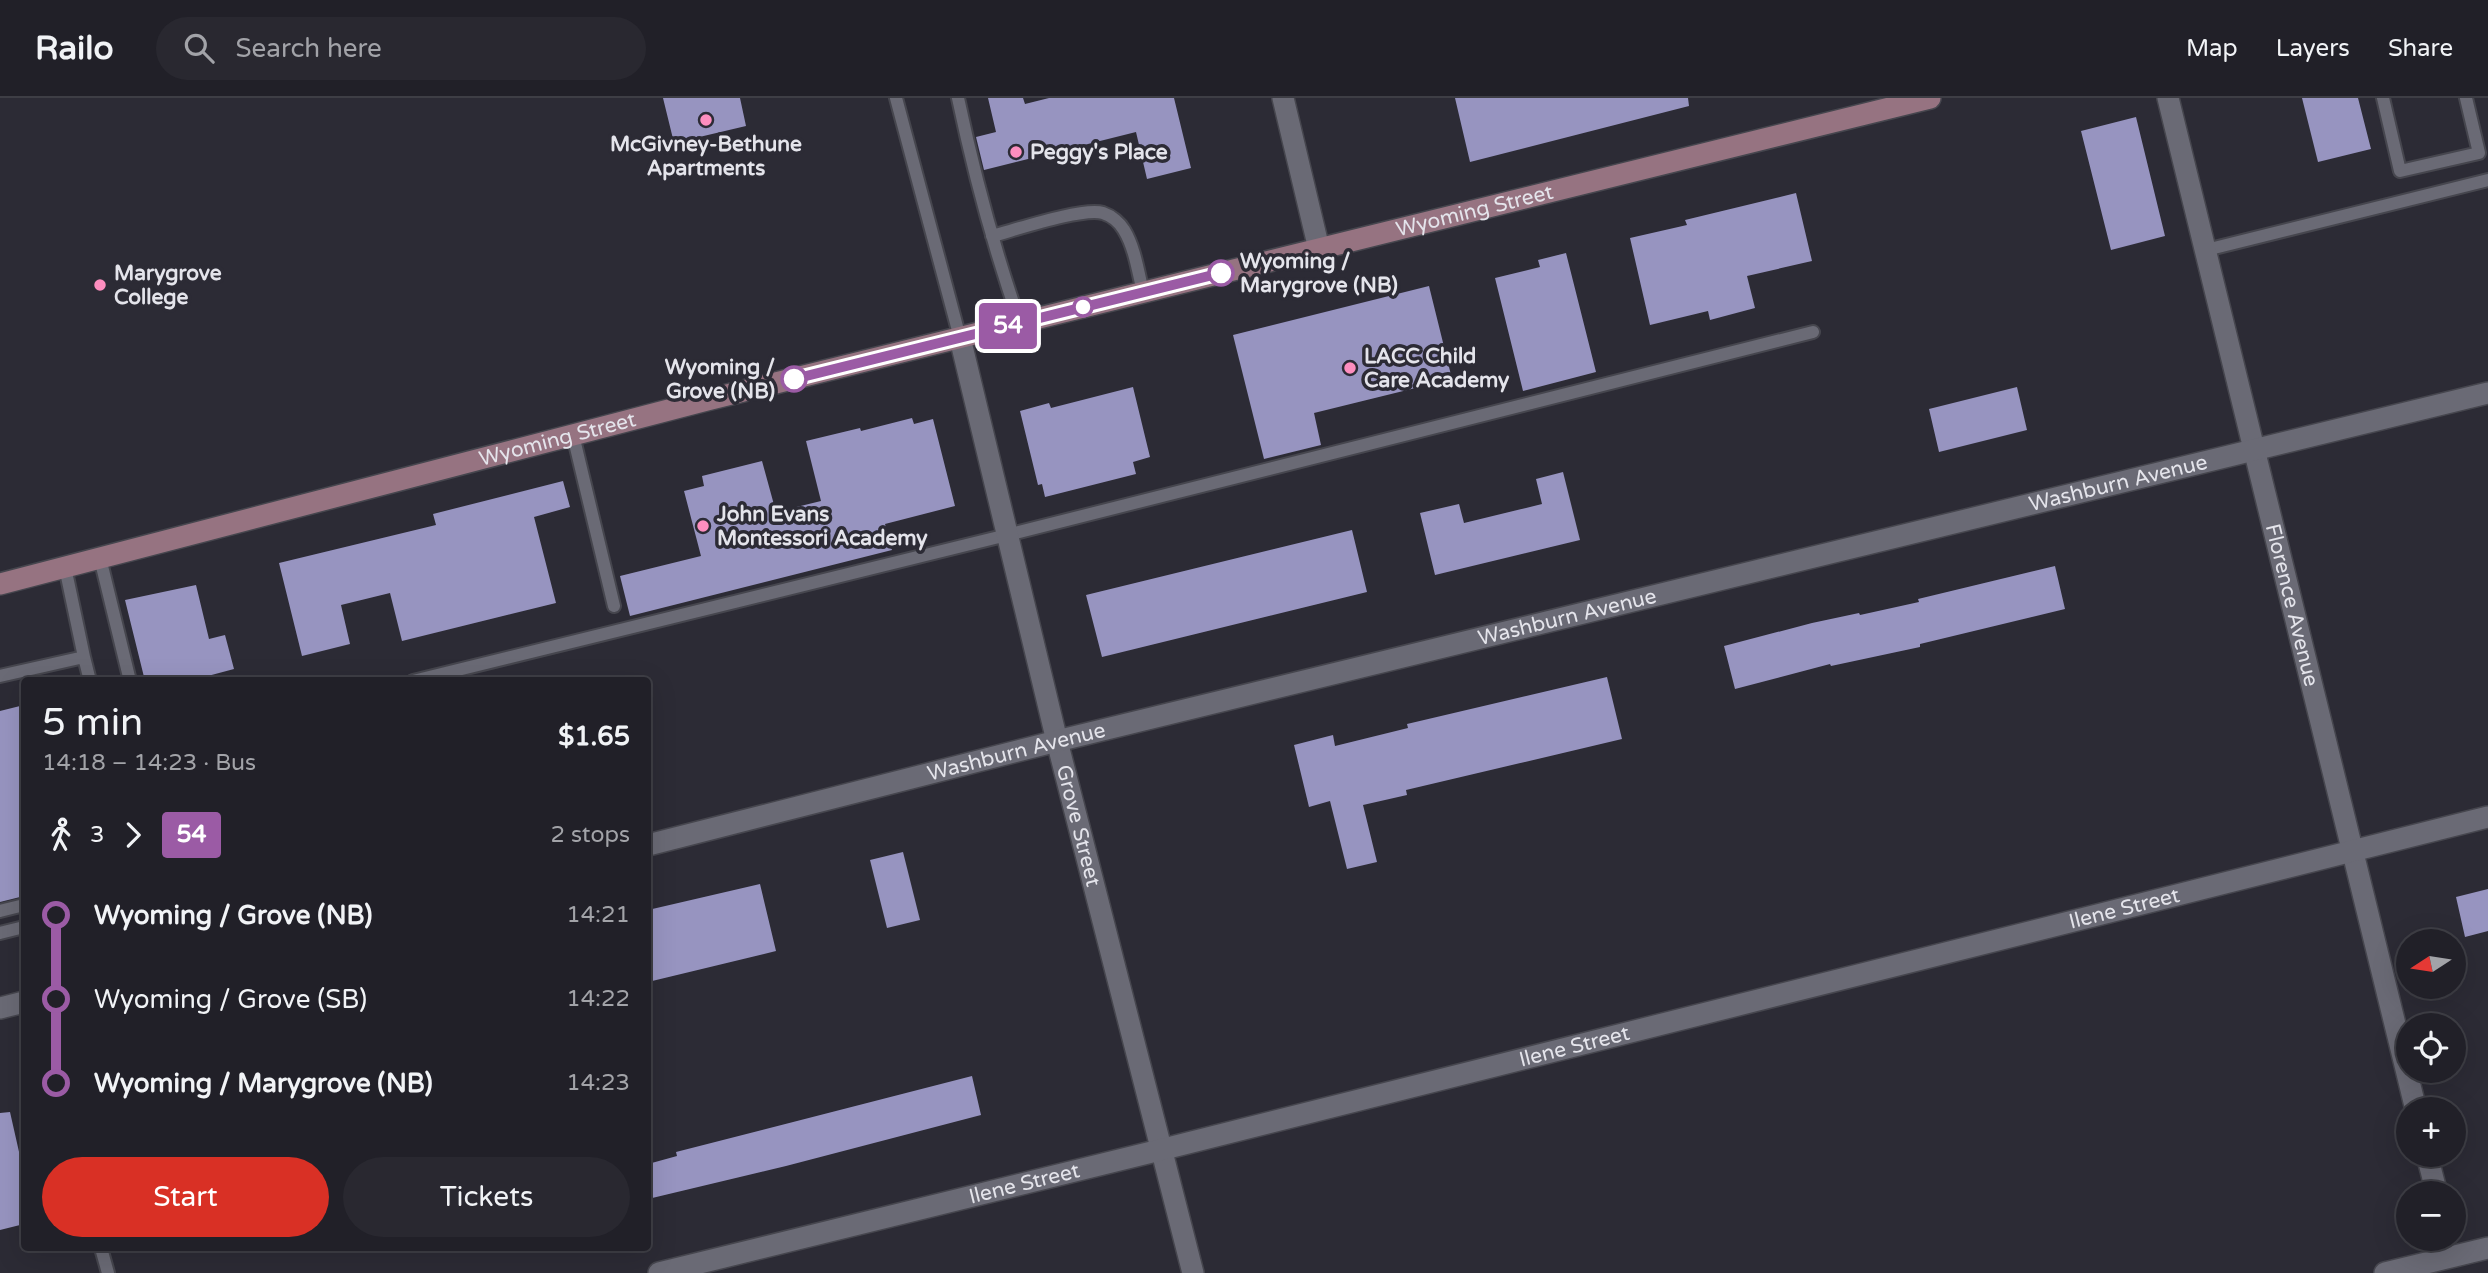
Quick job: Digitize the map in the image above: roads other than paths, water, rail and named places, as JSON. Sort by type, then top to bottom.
[{"type":"street","points":[[1283,98],[1319,249]]},
{"type":"street","name":"Wyoming Street","points":[[0,584],[573,435],[1930,98]]},
{"type":"street","name":"Florence Avenue","points":[[2168,98],[2413,1097]]},
{"type":"street","name":"Grove Street","points":[[960,338],[1056,741],[1193,1273]]},
{"type":"street","name":"Washburn Avenue","points":[[651,844],[1056,741],[2488,393]]},
{"type":"street","name":"Ilene Street","points":[[659,1273],[2488,817]]},
{"type":"street","points":[[0,1008],[21,1003]]},
{"type":"street","points":[[2385,1273],[2488,1248]]},
{"type":"lane","points":[[896,98],[960,338]]},
{"type":"lane","points":[[958,98],[992,236],[1020,323]]},
{"type":"lane","points":[[2383,98],[2400,171],[2479,153],[2466,98]]},
{"type":"lane","points":[[2206,250],[2488,180]]},
{"type":"lane","points":[[992,236],[1061,218],[1101,213],[1113,218],[1123,227],[1131,243],[1143,292]]},
{"type":"lane","points":[[429,677],[1813,332]]},
{"type":"lane","points":[[573,435],[614,606]]},
{"type":"lane","points":[[100,558],[129,677]]},
{"type":"lane","points":[[65,567],[89,677]]},
{"type":"lane","points":[[0,676],[84,657]]},
{"type":"lane","points":[[0,911],[20,906]]},
{"type":"lane","points":[[0,933],[21,928]]},
{"type":"lane","points":[[102,1251],[108,1273]]},
{"type":"place","name":"McGivney-Bethune Apartments","points":[[706,120]]},
{"type":"place","name":"Peggy's Place","points":[[1016,152]]},
{"type":"place","name":"Wyoming / Marygrove (NB)","points":[[1221,273]]},
{"type":"place","name":"Marygrove College","points":[[100,285]]},
{"type":"place","name":"LACC Child Care Academy","points":[[1350,368]]},
{"type":"place","name":"Wyoming / Grove (NB)","points":[[794,379]]},
{"type":"place","name":"John Evans Montessori Academy","points":[[703,526]]}]
